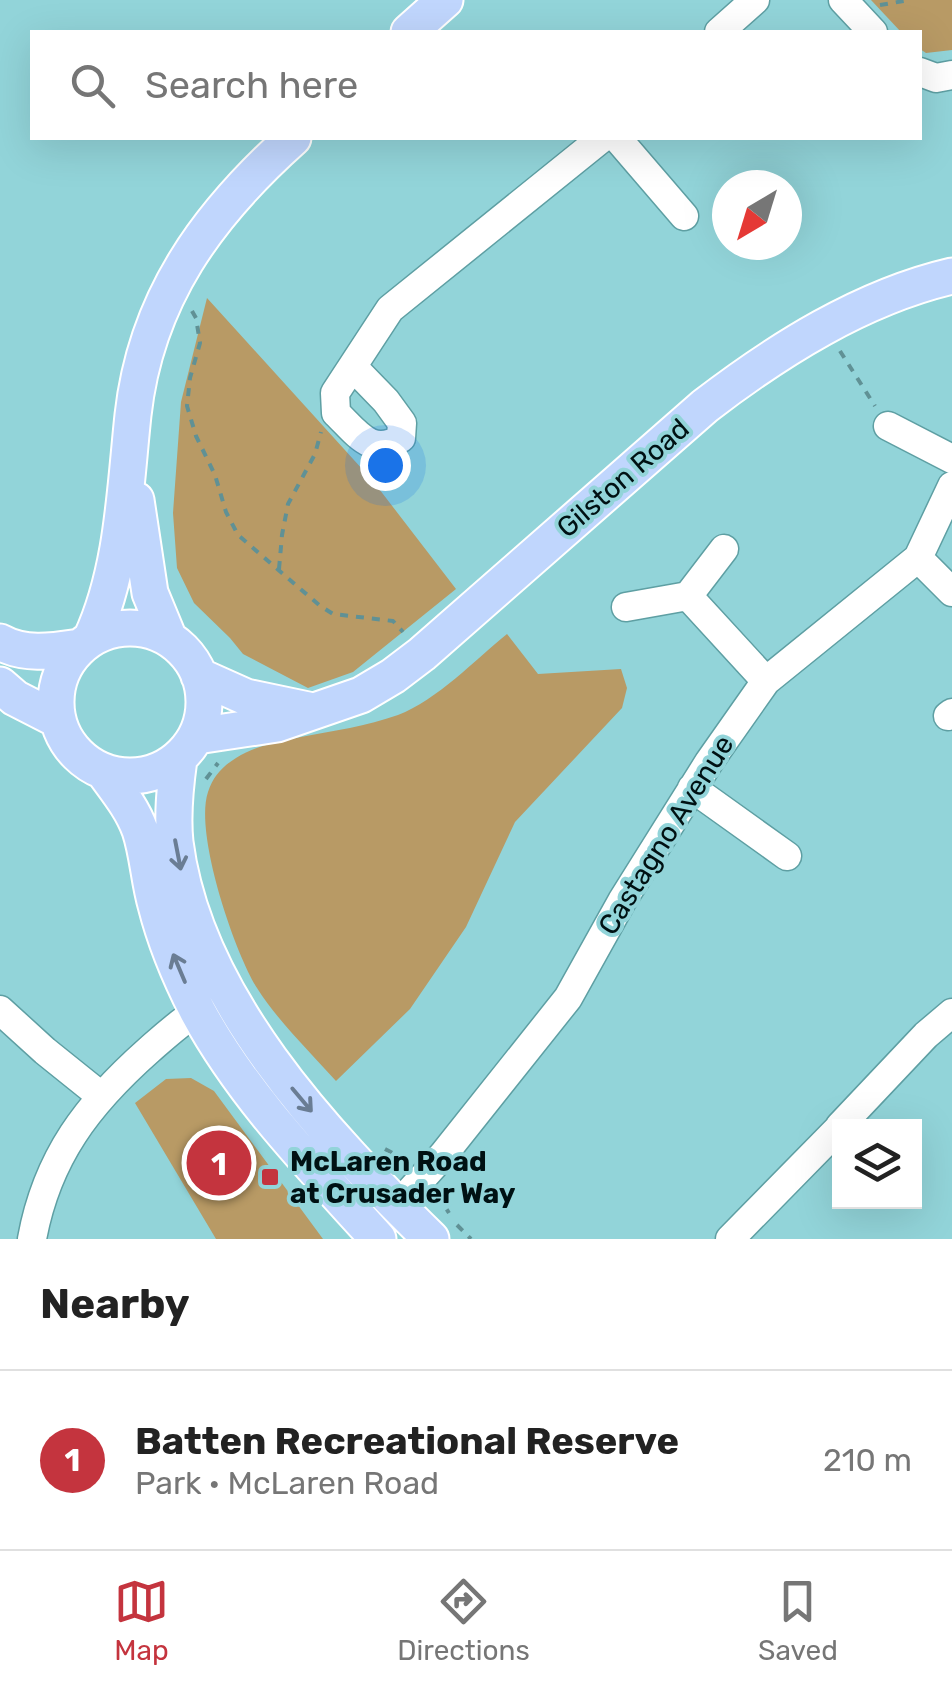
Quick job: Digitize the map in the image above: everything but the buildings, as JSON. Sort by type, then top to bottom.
[{"type":"main road","points":[[411,30],[444,0]]},
{"type":"main road","points":[[188,747],[162,770],[143,776],[104,772],[89,764],[66,740],[58,720],[59,681],[106,607],[145,358],[174,278],[244,184],[290,140]]},
{"type":"main road","name":"Gilston Road","points":[[188,747],[277,724],[361,695],[393,676],[732,385],[861,309],[952,276]]},
{"type":"main road","points":[[130,460],[150,593],[168,639]]},
{"type":"main road","points":[[0,642],[44,652],[130,628],[168,639],[187,655],[200,676],[203,716],[188,747],[173,805],[175,844],[207,953],[228,996],[270,1060],[397,1206],[432,1239]]},
{"type":"main road","points":[[200,676],[246,697],[314,711]]},
{"type":"main road","points":[[0,685],[15,698],[58,720]]},
{"type":"main road","points":[[104,772],[125,800],[140,830],[156,907],[198,1011],[244,1084],[378,1239]]},
{"type":"street","points":[[722,30],[756,0]]},
{"type":"street","points":[[843,0],[874,19]]},
{"type":"street","points":[[922,73],[936,78],[952,75]]},
{"type":"street","points":[[353,367],[402,423],[401,438],[391,445],[366,442],[336,413],[335,392],[390,309],[600,140]]},
{"type":"street","points":[[619,140],[684,216]]},
{"type":"street","points":[[888,426],[952,459]]},
{"type":"street","name":"Castagno Avenue","points":[[397,1206],[443,1156],[568,998],[622,900],[766,680],[918,558],[952,486]]},
{"type":"street","points":[[626,607],[688,596],[724,549]]},
{"type":"street","points":[[918,558],[952,592]]},
{"type":"street","points":[[688,596],[766,680]]},
{"type":"street","points":[[692,788],[787,856]]},
{"type":"street","points":[[0,1010],[100,1096]]},
{"type":"street","points":[[32,1239],[50,1174],[70,1137],[113,1081],[198,1011]]},
{"type":"street","points":[[847,1119],[952,1012]]},
{"type":"street","points":[[730,1239],[832,1135]]},
{"type":"path","points":[[874,19],[910,0]]},
{"type":"path","points":[[174,278],[196,318],[200,343],[187,406],[238,535],[318,605],[334,614],[393,621],[406,635]]},
{"type":"path","points":[[828,356],[852,344]]},
{"type":"path","points":[[840,351],[888,426]]},
{"type":"path","points":[[279,571],[288,504],[315,454],[321,432],[336,413]]},
{"type":"path","points":[[203,785],[228,753]]},
{"type":"path","points":[[378,1145],[400,1157]]},
{"type":"shaded area","points":[[871,0],[952,0],[952,50],[926,53],[922,50],[922,30],[899,30]]},
{"type":"shaded area","points":[[207,298],[373,481],[456,589],[353,672],[308,688],[243,654],[194,603],[177,568],[173,513],[181,402]]},
{"type":"shaded area","points":[[507,634],[538,674],[621,669],[627,688],[622,708],[515,822],[466,927],[410,1009],[336,1081],[265,1000],[238,948],[211,862],[205,811],[210,786],[227,764],[252,750],[374,722],[413,708],[441,690]]},
{"type":"shaded area","points":[[191,1078],[214,1091],[323,1239],[216,1239],[135,1103],[166,1079]]},
{"type":"place","name":"Batten Recreational Reserve","points":[[219,1163]]},
{"type":"place","name":"McLaren Road at Crusader Way","points":[[270,1177]]}]
